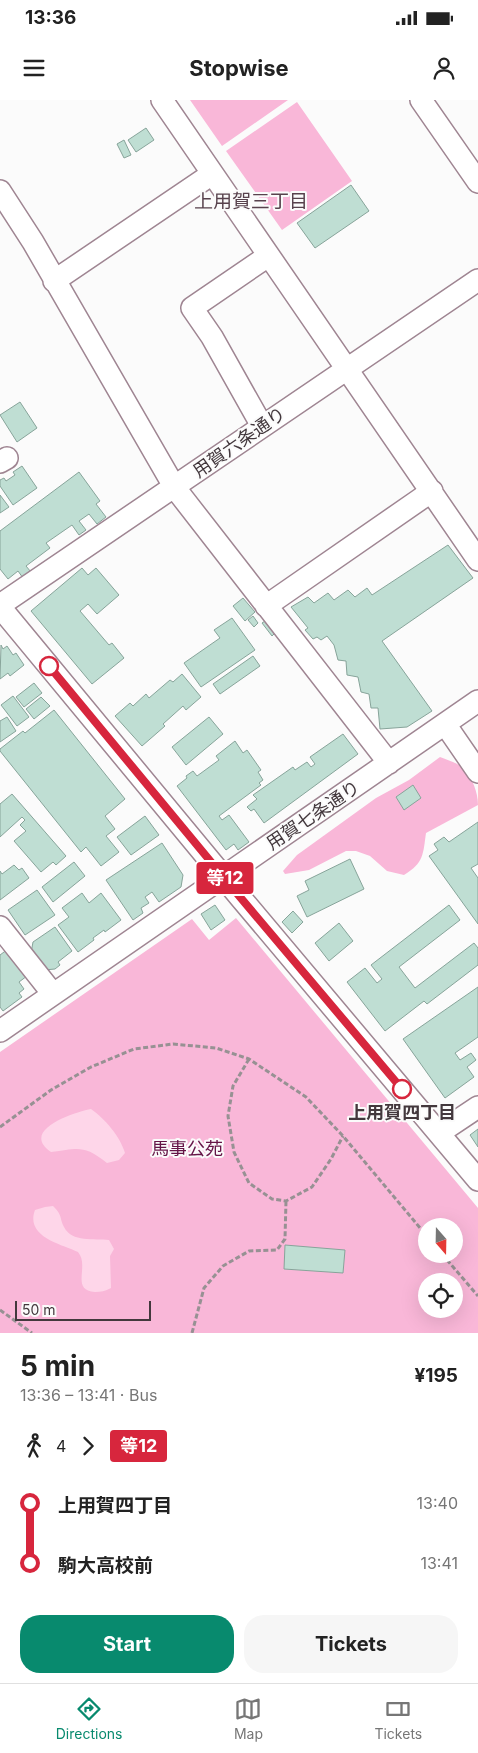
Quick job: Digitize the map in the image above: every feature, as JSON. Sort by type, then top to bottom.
[{"type":"street","points":[[162,100],[478,560]]},
{"type":"street","points":[[421,100],[478,182]]},
{"type":"street","points":[[54,281],[212,174]]},
{"type":"street","points":[[0,191],[33,242],[175,488],[389,763]]},
{"type":"street","points":[[262,426],[212,337],[192,308],[268,256]]},
{"type":"street","name":"用賀六条通り","points":[[0,606],[478,280]]},
{"type":"street","points":[[266,606],[432,491]]},
{"type":"street","points":[[0,606],[478,1180]]},
{"type":"street","name":"用賀七条通り","points":[[0,1031],[478,701]]},
{"type":"street","points":[[445,724],[478,772]]},
{"type":"street","points":[[0,927],[53,994]]},
{"type":"street","points":[[439,1133],[478,1107]]},
{"type":"path","points":[[0,1127],[50,1090],[91,1067],[134,1049],[173,1044],[216,1048],[249,1060],[306,1097],[343,1136],[418,1225]]},
{"type":"path","points":[[249,1060],[233,1086],[228,1116],[234,1152],[249,1183],[272,1199],[286,1201],[312,1187],[331,1159],[343,1136]]},
{"type":"path","points":[[192,1333],[204,1288],[223,1266],[248,1251],[277,1250],[285,1238],[286,1201]]},
{"type":"path","points":[[450,1263],[478,1296]]},
{"type":"path","points":[[0,1310],[32,1333]]},
{"type":"green space","points":[[190,100],[288,100],[222,146]]},
{"type":"green space","points":[[297,102],[352,181],[282,230],[226,151]]},
{"type":"green space","points":[[440,757],[463,768],[472,780],[476,790],[478,805],[426,833],[421,857],[411,871],[404,875],[387,871],[370,856],[356,851],[346,851],[309,870],[285,874],[283,871],[297,855],[376,798],[409,780]]},
{"type":"green space","name":"馬事公苑","points":[[236,918],[478,1208],[478,1333],[0,1333],[0,1052],[192,919],[209,940]]},
{"type":"shaded area","points":[[91,1109],[107,1123],[120,1140],[125,1153],[119,1160],[107,1163],[92,1153],[80,1149],[51,1152],[43,1144],[42,1136],[45,1130],[53,1123]]},
{"type":"shaded area","points":[[53,1206],[60,1214],[64,1227],[72,1236],[84,1239],[109,1240],[114,1249],[110,1256],[111,1288],[95,1292],[83,1287],[82,1264],[78,1252],[46,1238],[35,1227],[33,1219],[35,1210]]},
{"type":"building","points":[[146,128],[154,140],[136,152],[128,140]]},
{"type":"building","points":[[124,140],[131,155],[124,158],[117,144]]},
{"type":"building","points":[[351,185],[369,211],[315,248],[297,223]]},
{"type":"building","points":[[20,402],[37,428],[17,442],[0,415]]},
{"type":"building","points":[[22,466],[37,488],[13,505],[0,486],[0,480],[4,478],[6,481],[15,475],[13,472]]},
{"type":"building","points":[[79,472],[100,501],[96,504],[106,517],[97,524],[89,514],[79,521],[86,530],[79,535],[72,525],[46,543],[50,548],[26,566],[31,572],[23,578],[18,571],[8,579],[0,569],[0,531]]},
{"type":"building","points":[[0,495],[9,507],[0,513]]},
{"type":"building","points":[[448,545],[473,578],[382,641],[432,711],[407,727],[380,729],[378,708],[371,708],[369,694],[361,692],[358,677],[347,675],[346,661],[338,660],[334,645],[327,636],[321,640],[317,637],[313,639],[305,630],[308,628],[291,607],[308,597],[314,603],[328,593],[334,600],[348,590],[355,597],[367,588],[372,595]]},
{"type":"building","points":[[82,568],[88,575],[96,568],[119,595],[97,614],[88,604],[80,611],[109,645],[112,643],[124,658],[92,684],[31,611]]},
{"type":"building","points":[[243,598],[255,612],[245,621],[233,606]]},
{"type":"building","points":[[253,616],[258,623],[254,627],[248,620]]},
{"type":"building","points":[[232,618],[255,650],[201,687],[184,663],[220,638],[214,630]]},
{"type":"building","points":[[265,621],[275,633],[272,636],[262,623]]},
{"type":"building","points":[[1,645],[3,649],[7,646],[13,655],[16,653],[24,665],[10,676],[8,673],[0,679]]},
{"type":"building","points":[[253,656],[260,666],[220,694],[213,684]]},
{"type":"building","points":[[182,674],[201,697],[186,710],[183,706],[163,724],[165,726],[142,746],[115,716],[130,703],[133,706],[146,694],[149,698],[170,680],[173,682]]},
{"type":"building","points":[[34,683],[42,693],[24,707],[16,697]]},
{"type":"building","points":[[13,696],[29,717],[17,726],[1,705]]},
{"type":"building","points":[[41,697],[50,706],[34,719],[26,709]]},
{"type":"building","points":[[54,710],[125,799],[105,816],[115,829],[106,836],[119,852],[101,866],[86,847],[81,852],[0,751],[0,749],[23,731],[25,733]]},
{"type":"building","points":[[7,717],[16,731],[0,742],[0,721]]},
{"type":"building","points":[[209,717],[223,734],[186,765],[172,747]]},
{"type":"building","points":[[343,734],[358,754],[264,823],[254,809],[251,811],[247,807],[257,799],[253,795],[293,767],[295,770],[307,762],[311,767],[315,764],[310,757]]},
{"type":"building","points":[[235,741],[243,753],[247,750],[261,770],[258,772],[263,780],[259,783],[261,785],[219,816],[222,820],[229,815],[249,842],[238,850],[234,844],[226,850],[177,786],[193,771],[197,776],[219,760],[216,756]]},
{"type":"building","points":[[413,785],[421,798],[404,810],[396,797]]},
{"type":"building","points":[[12,794],[66,856],[56,865],[53,862],[41,872],[14,841],[26,831],[20,825],[25,820],[22,817],[0,837],[0,804]]},
{"type":"building","points":[[145,816],[159,835],[131,855],[117,837]]},
{"type":"building","points":[[478,822],[478,864],[471,868],[478,878],[478,924],[429,856],[438,850],[434,844],[444,837],[449,842]]},
{"type":"building","points":[[162,843],[183,875],[181,887],[159,902],[152,892],[145,897],[149,903],[141,908],[143,913],[133,920],[106,880]]},
{"type":"building","points":[[350,859],[364,889],[307,917],[297,896],[309,890],[305,881]]},
{"type":"building","points":[[74,862],[85,876],[53,902],[42,887]]},
{"type":"building","points":[[14,865],[19,870],[22,868],[29,878],[0,900],[0,871],[2,874]]},
{"type":"building","points":[[37,890],[55,915],[25,935],[8,910]]},
{"type":"building","points":[[82,893],[89,903],[101,893],[121,920],[93,938],[94,940],[78,952],[58,925],[69,917],[62,908]]},
{"type":"building","points":[[215,905],[225,920],[211,930],[201,914]]},
{"type":"building","points":[[449,905],[460,920],[399,967],[415,988],[474,943],[478,948],[478,965],[427,1004],[424,1001],[385,1031],[347,982],[365,968],[377,983],[382,979],[371,965]]},
{"type":"building","points":[[293,911],[303,922],[292,933],[282,922]]},
{"type":"building","points":[[339,923],[353,941],[329,961],[315,943]]},
{"type":"building","points":[[55,927],[72,951],[58,962],[60,965],[55,969],[44,970],[31,953],[33,942]]},
{"type":"building","points":[[8,949],[27,976],[19,982],[24,989],[19,993],[22,997],[3,1011],[0,1007],[0,955]]},
{"type":"building","points":[[478,987],[478,1037],[455,1053],[460,1060],[471,1053],[476,1060],[467,1067],[474,1077],[445,1098],[403,1039]]},
{"type":"building","points":[[478,1129],[478,1147],[470,1135]]},
{"type":"building","points":[[285,1245],[345,1250],[343,1273],[284,1269]]},
{"type":"bus line","name":"等12","points":[[49,666],[402,1089]]},
{"type":"place","name":"上用賀四丁目","points":[[402,1089]]},
{"type":"district","name":"上用賀三丁目","points":[[251,201]]}]
